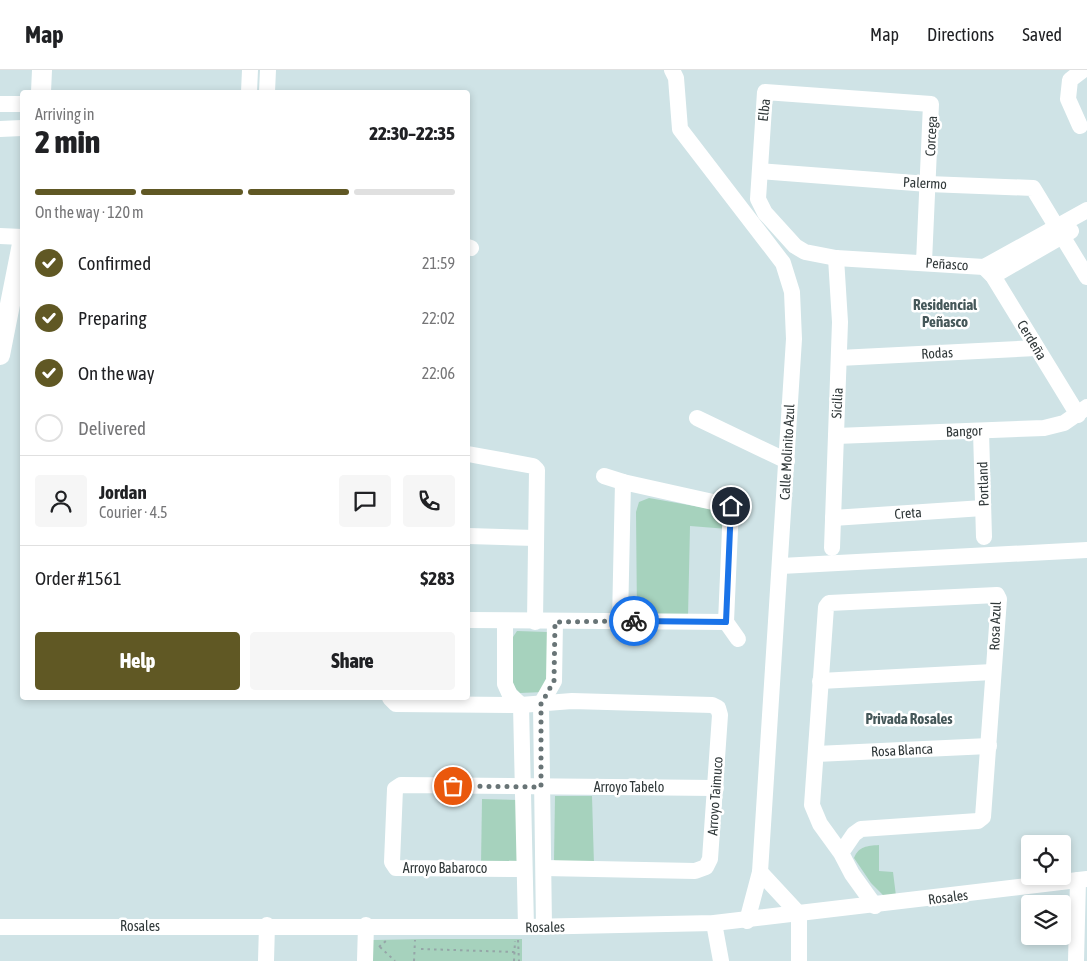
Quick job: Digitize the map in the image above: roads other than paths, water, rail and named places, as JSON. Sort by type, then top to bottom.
[{"type":"main road","points":[[41,90],[42,70]]},
{"type":"main road","points":[[0,355],[20,265]]},
{"type":"street","points":[[249,90],[250,70]]},
{"type":"street","points":[[267,90],[268,70]]},
{"type":"street","name":"Calle Molinito Azul","points":[[672,70],[676,78],[680,129],[779,257],[789,276],[794,311],[781,566],[760,872],[747,921]]},
{"type":"street","points":[[1080,126],[1068,99],[1070,80],[1083,70]]},
{"type":"street","name":"Elba","points":[[795,246],[760,206],[758,199],[765,92],[928,102]]},
{"type":"street","name":"Corcega","points":[[924,262],[933,107],[928,102]]},
{"type":"street","points":[[0,104],[20,104]]},
{"type":"street","points":[[0,129],[20,128]]},
{"type":"street","name":"Palermo","points":[[760,171],[928,184],[1033,188],[1059,231]]},
{"type":"street","name":"Peñasco","points":[[795,246],[805,252],[836,258],[924,262],[988,271],[1059,231],[1087,210]]},
{"type":"street","name":"Peñasco","points":[[1059,231],[1087,222]]},
{"type":"street","points":[[1059,231],[1087,278]]},
{"type":"street","points":[[0,236],[20,237]]},
{"type":"street","name":"Sicilia","points":[[832,548],[840,307],[836,258]]},
{"type":"street","name":"Cerdeña","points":[[988,271],[1036,348],[1082,411]]},
{"type":"street","name":"Rodas","points":[[839,358],[1036,348]]},
{"type":"street","name":"Bangor","points":[[836,436],[981,431],[1055,426],[1082,411]]},
{"type":"street","points":[[697,418],[787,461]]},
{"type":"street","name":"Portland","points":[[981,431],[984,537]]},
{"type":"street","points":[[470,454],[535,468],[537,473],[535,622]]},
{"type":"street","points":[[604,476],[624,482],[733,501],[726,622],[738,639]]},
{"type":"street","points":[[620,621],[624,482]]},
{"type":"street","name":"Creta","points":[[833,518],[983,508]]},
{"type":"street","points":[[470,536],[536,538]]},
{"type":"street","points":[[781,566],[1087,550]]},
{"type":"street","name":"Rosa Azul","points":[[820,681],[825,609],[829,603],[997,595],[999,599],[984,814],[978,821],[860,829],[854,834],[842,853]]},
{"type":"street","points":[[470,620],[726,622]]},
{"type":"street","points":[[505,621],[506,684],[510,695],[521,705],[524,869],[520,934]]},
{"type":"street","points":[[544,927],[541,704],[554,681],[555,622]]},
{"type":"street","points":[[875,906],[852,874],[842,853],[820,824],[812,805],[820,681],[993,672]]},
{"type":"street","points":[[554,681],[572,701]]},
{"type":"street","name":"Arroyo Taimuco","points":[[392,700],[396,704],[521,705],[572,701],[715,706],[720,715],[716,788],[710,859],[706,866],[695,871],[544,868]]},
{"type":"street","name":"Rosa Blanca","points":[[816,754],[989,746]]},
{"type":"street","name":"Arroyo Babaroco","points":[[523,787],[397,786],[394,793],[392,862],[393,866],[400,870],[524,869]]},
{"type":"street","name":"Arroyo Tabelo","points":[[523,787],[716,788]]},
{"type":"street","points":[[760,872],[799,914],[800,961]]},
{"type":"street","points":[[1076,961],[1083,880]]},
{"type":"street","name":"Rosales","points":[[0,927],[366,926],[520,934],[544,927],[747,921],[1083,880]]},
{"type":"street","points":[[714,923],[721,961]]},
{"type":"street","points":[[266,961],[267,926]]},
{"type":"street","points":[[365,961],[366,926]]},
{"type":"district","name":"Residencial Peñasco","points":[[945,312]]},
{"type":"district","name":"Privada Rosales","points":[[909,718]]}]
